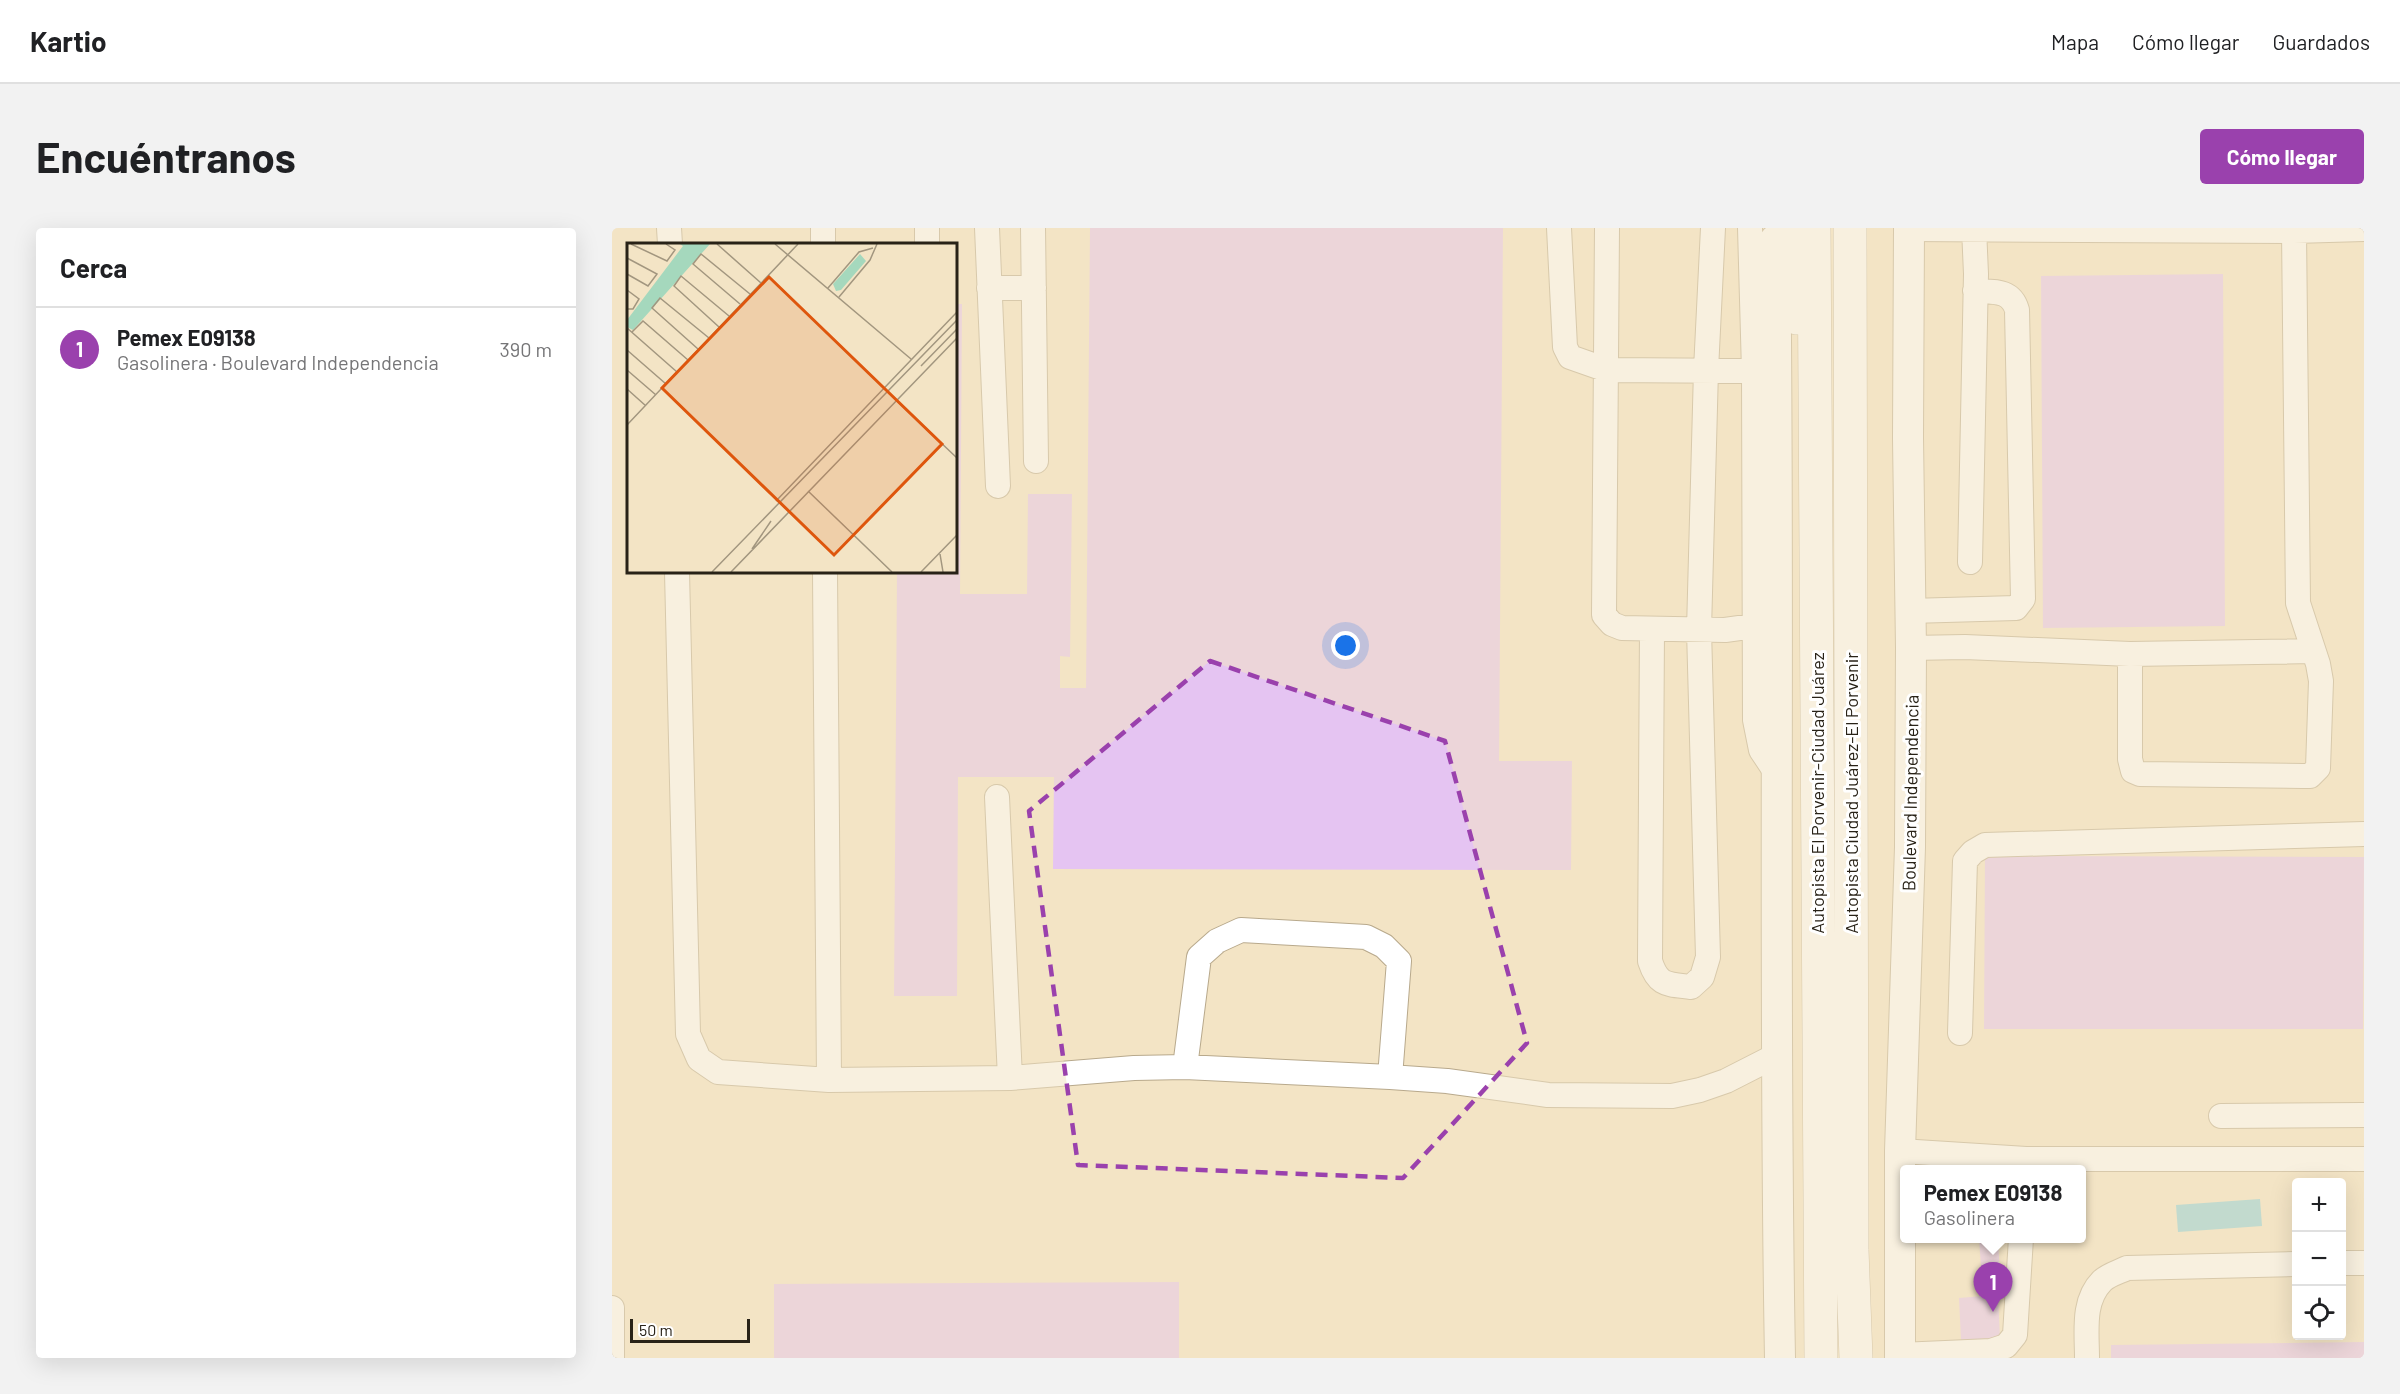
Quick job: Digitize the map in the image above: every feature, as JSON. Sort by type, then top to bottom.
[{"type":"highway","points":[[1785,228],[1814,446]]},
{"type":"highway","name":"Autopista El Porvenir-Ciudad Juárez","points":[[1814,228],[1821,1358]]},
{"type":"highway","name":"Autopista Ciudad Juárez-El Porvenir","points":[[1850,228],[1852,1238],[1856,1358]]},
{"type":"main road","points":[[1775,228],[1765,501],[1776,771],[1780,1358]]},
{"type":"main road","name":"Boulevard Independencia","points":[[1900,1357],[1900,1151],[1910,847],[1909,229]]},
{"type":"street","points":[[669,228],[670,243]]},
{"type":"street","points":[[987,228],[998,486]]},
{"type":"street","points":[[1033,228],[1036,461]]},
{"type":"street","points":[[1559,228],[1565,347],[1570,357],[1607,370],[1754,371]]},
{"type":"street","points":[[1607,228],[1604,615],[1612,624],[1622,628],[1725,630],[1754,626]]},
{"type":"street","points":[[1652,628],[1650,961],[1654,974],[1663,983],[1691,987],[1702,977],[1708,957],[1699,630],[1706,370],[1713,228]]},
{"type":"street","points":[[1750,228],[1754,371],[1765,501],[1754,626],[1757,735],[1761,750],[1776,771]]},
{"type":"street","points":[[1970,562],[1974,228]]},
{"type":"street","points":[[1909,229],[2294,231],[2364,229]]},
{"type":"street","points":[[2130,654],[2130,759],[2133,771],[2140,774],[2303,776],[2314,773],[2319,762],[2321,681],[2298,603],[2294,231]]},
{"type":"street","points":[[989,288],[1034,288]]},
{"type":"street","points":[[1910,611],[2016,608],[2023,599],[2017,310],[2013,298],[2008,295],[1975,291]]},
{"type":"street","points":[[677,573],[688,1034],[699,1059],[717,1072],[829,1080],[1010,1078],[1134,1068],[1185,1067],[1447,1081],[1548,1095],[1672,1096],[1726,1081],[1777,1055]]},
{"type":"street","points":[[825,573],[829,1080]]},
{"type":"street","points":[[1911,648],[1965,647],[2130,654],[2313,651]]},
{"type":"street","points":[[997,797],[1010,1078]]},
{"type":"street","points":[[1960,1033],[1965,861],[1972,852],[1985,845],[2364,834]]},
{"type":"street","points":[[1185,1067],[1199,957],[1217,941],[1240,930],[1366,937],[1384,946],[1399,961],[1390,1077]]},
{"type":"street","points":[[2221,1116],[2364,1115]]},
{"type":"street","points":[[1900,1151],[2025,1164],[2364,1159]]},
{"type":"street","points":[[1900,1357],[1991,1351],[2006,1346],[2015,1335],[2021,1243]]},
{"type":"street","points":[[2346,1263],[2364,1263]]},
{"type":"street","points":[[2087,1358],[2086,1315],[2091,1295],[2103,1279],[2127,1268],[2292,1264]]},
{"type":"street","points":[[612,1308],[612,1358]]},
{"type":"highlighted area","points":[[1210,661],[1445,741],[1527,1043],[1403,1178],[1078,1165],[1029,811]]},
{"type":"water","points":[[2260,1199],[2262,1226],[2178,1232],[2176,1205]]},
{"type":"building","points":[[1090,228],[1503,228],[1499,761],[1572,761],[1571,870],[1053,869],[1054,777],[958,777],[957,996],[894,996],[897,573],[957,573],[957,304],[962,304],[960,594],[1027,594],[1028,494],[1072,494],[1070,657],[1060,656],[1060,688],[1086,688]]},
{"type":"building","points":[[2223,274],[2225,626],[2043,628],[2041,276]]},
{"type":"building","points":[[1985,856],[2364,857],[2363,1029],[1984,1029]]},
{"type":"building","points":[[1979,1243],[1998,1243],[2000,1338],[1961,1340],[1959,1298],[1983,1296]]},
{"type":"building","points":[[1179,1282],[1179,1358],[774,1358],[774,1284]]},
{"type":"building","points":[[2364,1342],[2364,1358],[2111,1358],[2111,1345]]},
{"type":"place","name":"Pemex E09138","points":[[1993,1312]]}]
